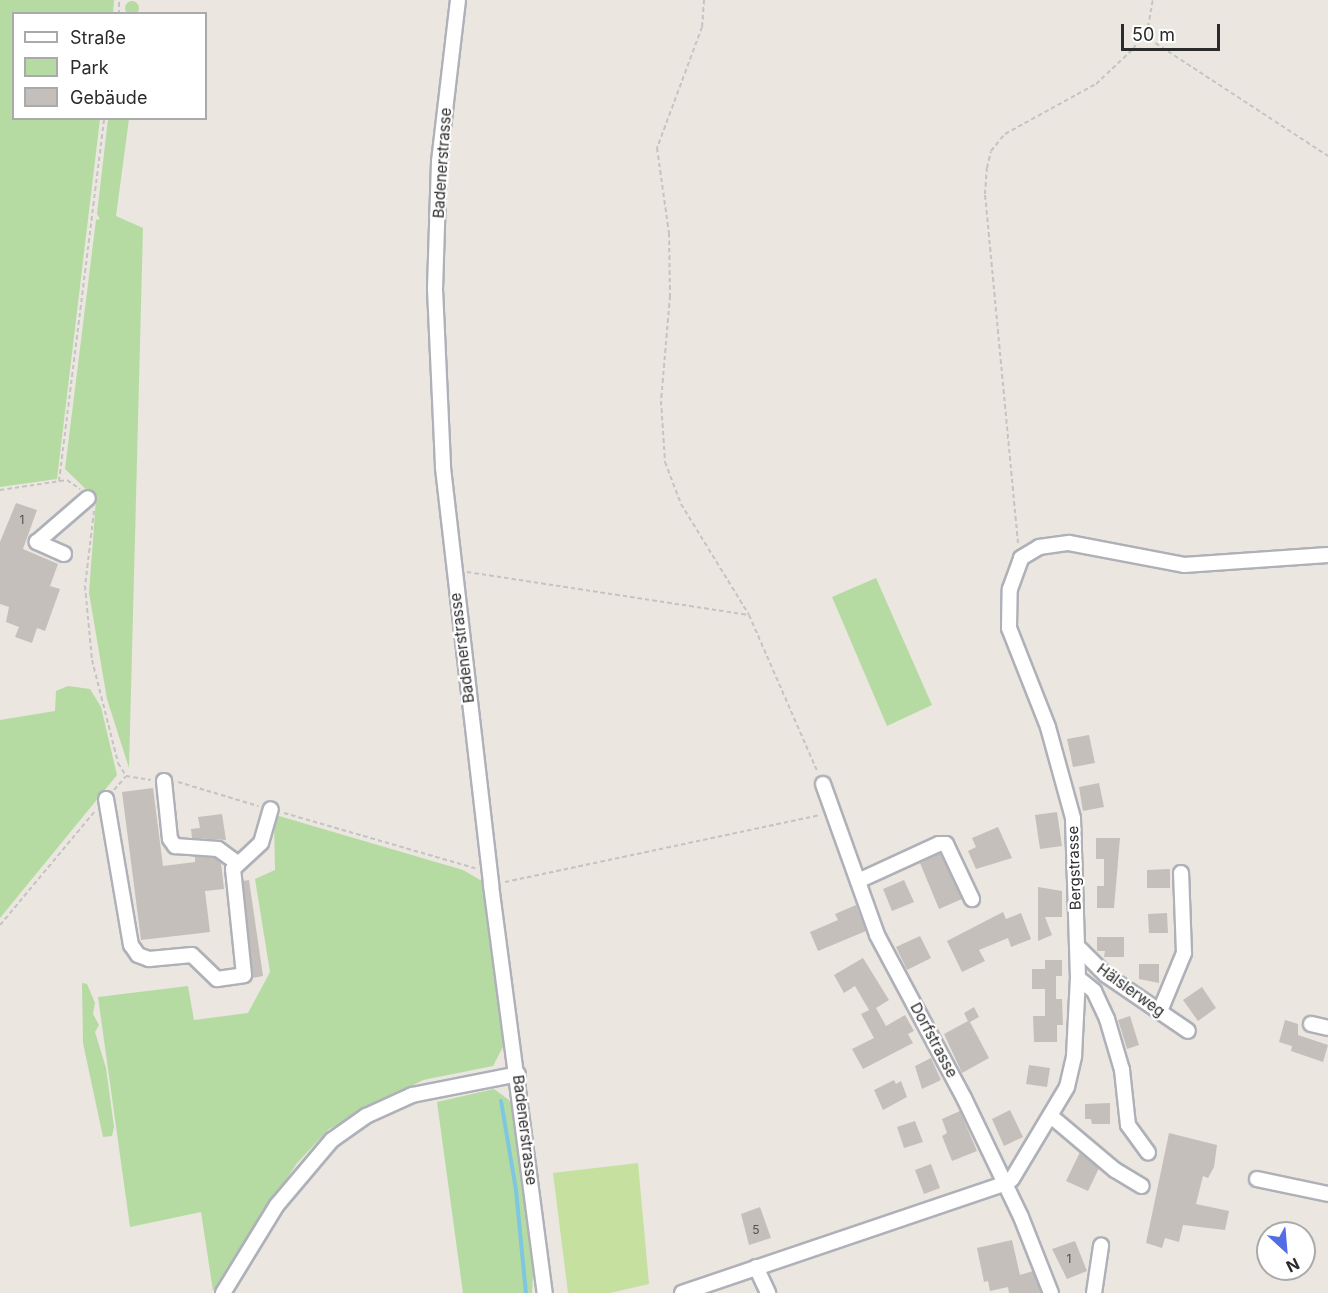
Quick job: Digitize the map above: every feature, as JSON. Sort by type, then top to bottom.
[{"type":"street","name":"Badenerstrasse","points":[[458,0],[439,162],[435,289],[443,468],[490,878],[518,1074],[545,1293]]},
{"type":"street","points":[[64,554],[37,542],[88,498]]},
{"type":"street","points":[[1021,558],[1039,547],[1069,543],[1184,565],[1328,555]]},
{"type":"street","name":"Bergstrasse","points":[[1004,1184],[1012,1179],[1052,1117],[1066,1087],[1074,1056],[1078,978],[1072,818],[1048,727],[1009,628],[1010,590],[1021,558]]},
{"type":"street","points":[[164,781],[170,839],[175,846],[218,849],[237,863]]},
{"type":"street","name":"Dorfstrasse","points":[[823,784],[877,935],[938,1046],[1004,1184],[1051,1293]]},
{"type":"street","points":[[106,799],[131,945],[138,955],[149,958],[192,955],[217,979],[244,975],[233,869],[261,843],[271,809]]},
{"type":"street","points":[[858,881],[939,844],[946,844],[972,899]]},
{"type":"street","points":[[1160,1011],[1184,953],[1181,873]]},
{"type":"street","name":"Hälslerweg","points":[[1077,946],[1106,975],[1188,1031]]},
{"type":"street","points":[[1078,978],[1094,991],[1107,1019],[1122,1070],[1128,1125],[1148,1153]]},
{"type":"street","points":[[1311,1024],[1328,1028]]},
{"type":"street","points":[[223,1293],[277,1205],[332,1140],[366,1116],[412,1095],[518,1074]]},
{"type":"street","points":[[1052,1117],[1115,1170],[1142,1186]]},
{"type":"street","points":[[1257,1179],[1328,1194]]},
{"type":"street","points":[[682,1293],[1004,1184]]},
{"type":"street","points":[[1094,1293],[1101,1246]]},
{"type":"street","points":[[756,1267],[768,1293]]},
{"type":"path","points":[[704,0],[702,27],[657,148],[669,243],[670,296],[661,401],[665,462],[681,504],[748,615],[823,784]]},
{"type":"path","points":[[1021,558],[999,366],[985,194],[987,168],[992,151],[1005,134],[1096,84],[1148,27],[1153,0]]},
{"type":"path","points":[[1143,34],[1328,156]]},
{"type":"path","points":[[59,481],[104,120]]},
{"type":"path","points":[[0,490],[67,480],[88,498],[93,507],[94,519],[85,586],[92,660],[118,763],[126,776]]},
{"type":"path","points":[[453,570],[748,615]]},
{"type":"path","points":[[126,776],[181,782],[490,878],[833,812]]},
{"type":"path","points":[[0,925],[126,776]]},
{"type":"green space","points":[[0,0],[114,0],[113,12],[12,12],[12,120],[100,120],[57,479],[0,487]]},
{"type":"green space","points":[[129,1],[135,1],[139,5],[138,12],[125,11],[125,5]]},
{"type":"green space","points":[[108,120],[129,120],[116,216],[143,228],[129,768],[107,699],[89,593],[96,499],[65,469],[96,220],[100,219],[97,214]]},
{"type":"green space","points":[[876,578],[932,705],[887,726],[832,597]]},
{"type":"green space","points":[[68,686],[90,689],[101,707],[117,775],[0,918],[0,720],[55,711],[56,691]]},
{"type":"green space","points":[[279,816],[463,870],[482,881],[505,1043],[493,1066],[423,1080],[329,1129],[297,1163],[213,1291],[201,1212],[130,1227],[98,997],[188,986],[194,1020],[248,1013],[270,972],[255,879],[275,870],[274,819]]},
{"type":"green space","points":[[82,983],[87,984],[95,1003],[93,1014],[99,1025],[95,1032],[106,1068],[114,1127],[112,1136],[103,1137],[83,1043]]},
{"type":"green space","points":[[494,1089],[509,1100],[517,1118],[534,1257],[532,1293],[463,1293],[437,1102]]},
{"type":"green space","points":[[638,1163],[649,1284],[610,1293],[568,1293],[553,1173]]},
{"type":"building","points":[[16,503],[37,510],[23,549],[58,564],[50,586],[60,589],[45,631],[37,628],[32,643],[15,637],[19,627],[6,622],[9,607],[0,604],[0,542]]},
{"type":"building","points":[[1089,735],[1095,763],[1073,767],[1067,739]]},
{"type":"building","points":[[1099,783],[1104,807],[1083,811],[1079,787]]},
{"type":"building","points":[[153,788],[163,866],[195,862],[195,856],[215,858],[221,863],[224,889],[205,891],[210,932],[141,940],[122,792]]},
{"type":"building","points":[[1057,812],[1062,846],[1040,849],[1035,815]]},
{"type":"building","points":[[222,814],[226,840],[192,838],[191,829],[200,828],[198,817]]},
{"type":"building","points":[[998,827],[1012,858],[976,869],[968,851],[976,847],[972,838]]},
{"type":"building","points":[[1096,838],[1120,838],[1114,908],[1097,908],[1097,886],[1104,886],[1104,859],[1096,859]]},
{"type":"building","points":[[940,853],[962,899],[939,909],[920,863]]},
{"type":"building","points":[[1170,869],[1170,888],[1147,888],[1147,870]]},
{"type":"building","points":[[249,880],[263,976],[252,978],[243,881]]},
{"type":"building","points":[[904,880],[914,902],[892,911],[883,889]]},
{"type":"building","points":[[1038,887],[1062,891],[1062,917],[1045,917],[1052,935],[1038,941]]},
{"type":"building","points":[[856,905],[866,931],[818,951],[810,932],[838,920],[835,914]]},
{"type":"building","points":[[1003,912],[1006,919],[1021,913],[1031,939],[1011,947],[1008,938],[979,950],[985,961],[962,972],[947,941]]},
{"type":"building","points":[[1167,913],[1168,933],[1149,933],[1148,914]]},
{"type":"building","points":[[920,936],[931,958],[907,970],[896,947]]},
{"type":"building","points":[[1097,937],[1124,937],[1124,957],[1104,957],[1105,951],[1097,951]]},
{"type":"building","points":[[863,958],[889,1000],[876,1008],[886,1026],[905,1015],[914,1031],[908,1034],[913,1043],[863,1069],[852,1049],[874,1038],[861,1014],[869,1010],[855,986],[844,993],[834,975]]},
{"type":"building","points":[[1045,960],[1062,960],[1062,976],[1056,976],[1056,999],[1062,999],[1063,1025],[1057,1025],[1057,1042],[1034,1042],[1033,1016],[1045,1016],[1045,989],[1032,989],[1032,969],[1045,969]]},
{"type":"building","points":[[1139,964],[1159,964],[1159,983],[1139,979]]},
{"type":"building","points":[[1202,987],[1216,1008],[1198,1021],[1183,1000]]},
{"type":"building","points":[[974,1007],[979,1017],[970,1022],[989,1058],[962,1073],[944,1034],[968,1021],[964,1013]]},
{"type":"building","points":[[1130,1016],[1139,1045],[1127,1049],[1118,1020]]},
{"type":"building","points":[[1285,1020],[1298,1024],[1298,1035],[1328,1045],[1323,1062],[1291,1051],[1292,1046],[1279,1042]]},
{"type":"building","points":[[931,1058],[941,1080],[922,1089],[915,1066]]},
{"type":"building","points":[[1029,1065],[1050,1068],[1047,1087],[1026,1084]]},
{"type":"building","points":[[894,1080],[896,1084],[901,1081],[907,1097],[883,1110],[874,1090]]},
{"type":"building","points":[[1110,1103],[1110,1124],[1092,1124],[1091,1119],[1085,1119],[1085,1104]]},
{"type":"building","points":[[1010,1110],[1023,1137],[1004,1146],[992,1119]]},
{"type":"building","points":[[960,1111],[977,1151],[952,1161],[942,1136],[947,1133],[942,1119]]},
{"type":"building","points":[[915,1121],[923,1142],[904,1148],[897,1127]]},
{"type":"building","points":[[1169,1133],[1217,1145],[1214,1167],[1208,1178],[1203,1176],[1196,1204],[1229,1211],[1225,1230],[1183,1225],[1179,1242],[1165,1238],[1162,1248],[1146,1243]]},
{"type":"building","points":[[1080,1152],[1099,1168],[1088,1191],[1066,1181]]},
{"type":"building","points":[[931,1164],[940,1188],[924,1194],[915,1170]]},
{"type":"building","points":[[760,1207],[771,1238],[749,1245],[741,1214]]},
{"type":"building","points":[[1012,1240],[1020,1275],[1033,1271],[1041,1293],[1009,1293],[1008,1287],[990,1291],[988,1281],[984,1282],[977,1248]]},
{"type":"building","points":[[1075,1241],[1087,1271],[1067,1279],[1052,1249]]},
{"type":"waterway","points":[[501,1101],[516,1190],[526,1293]]}]
